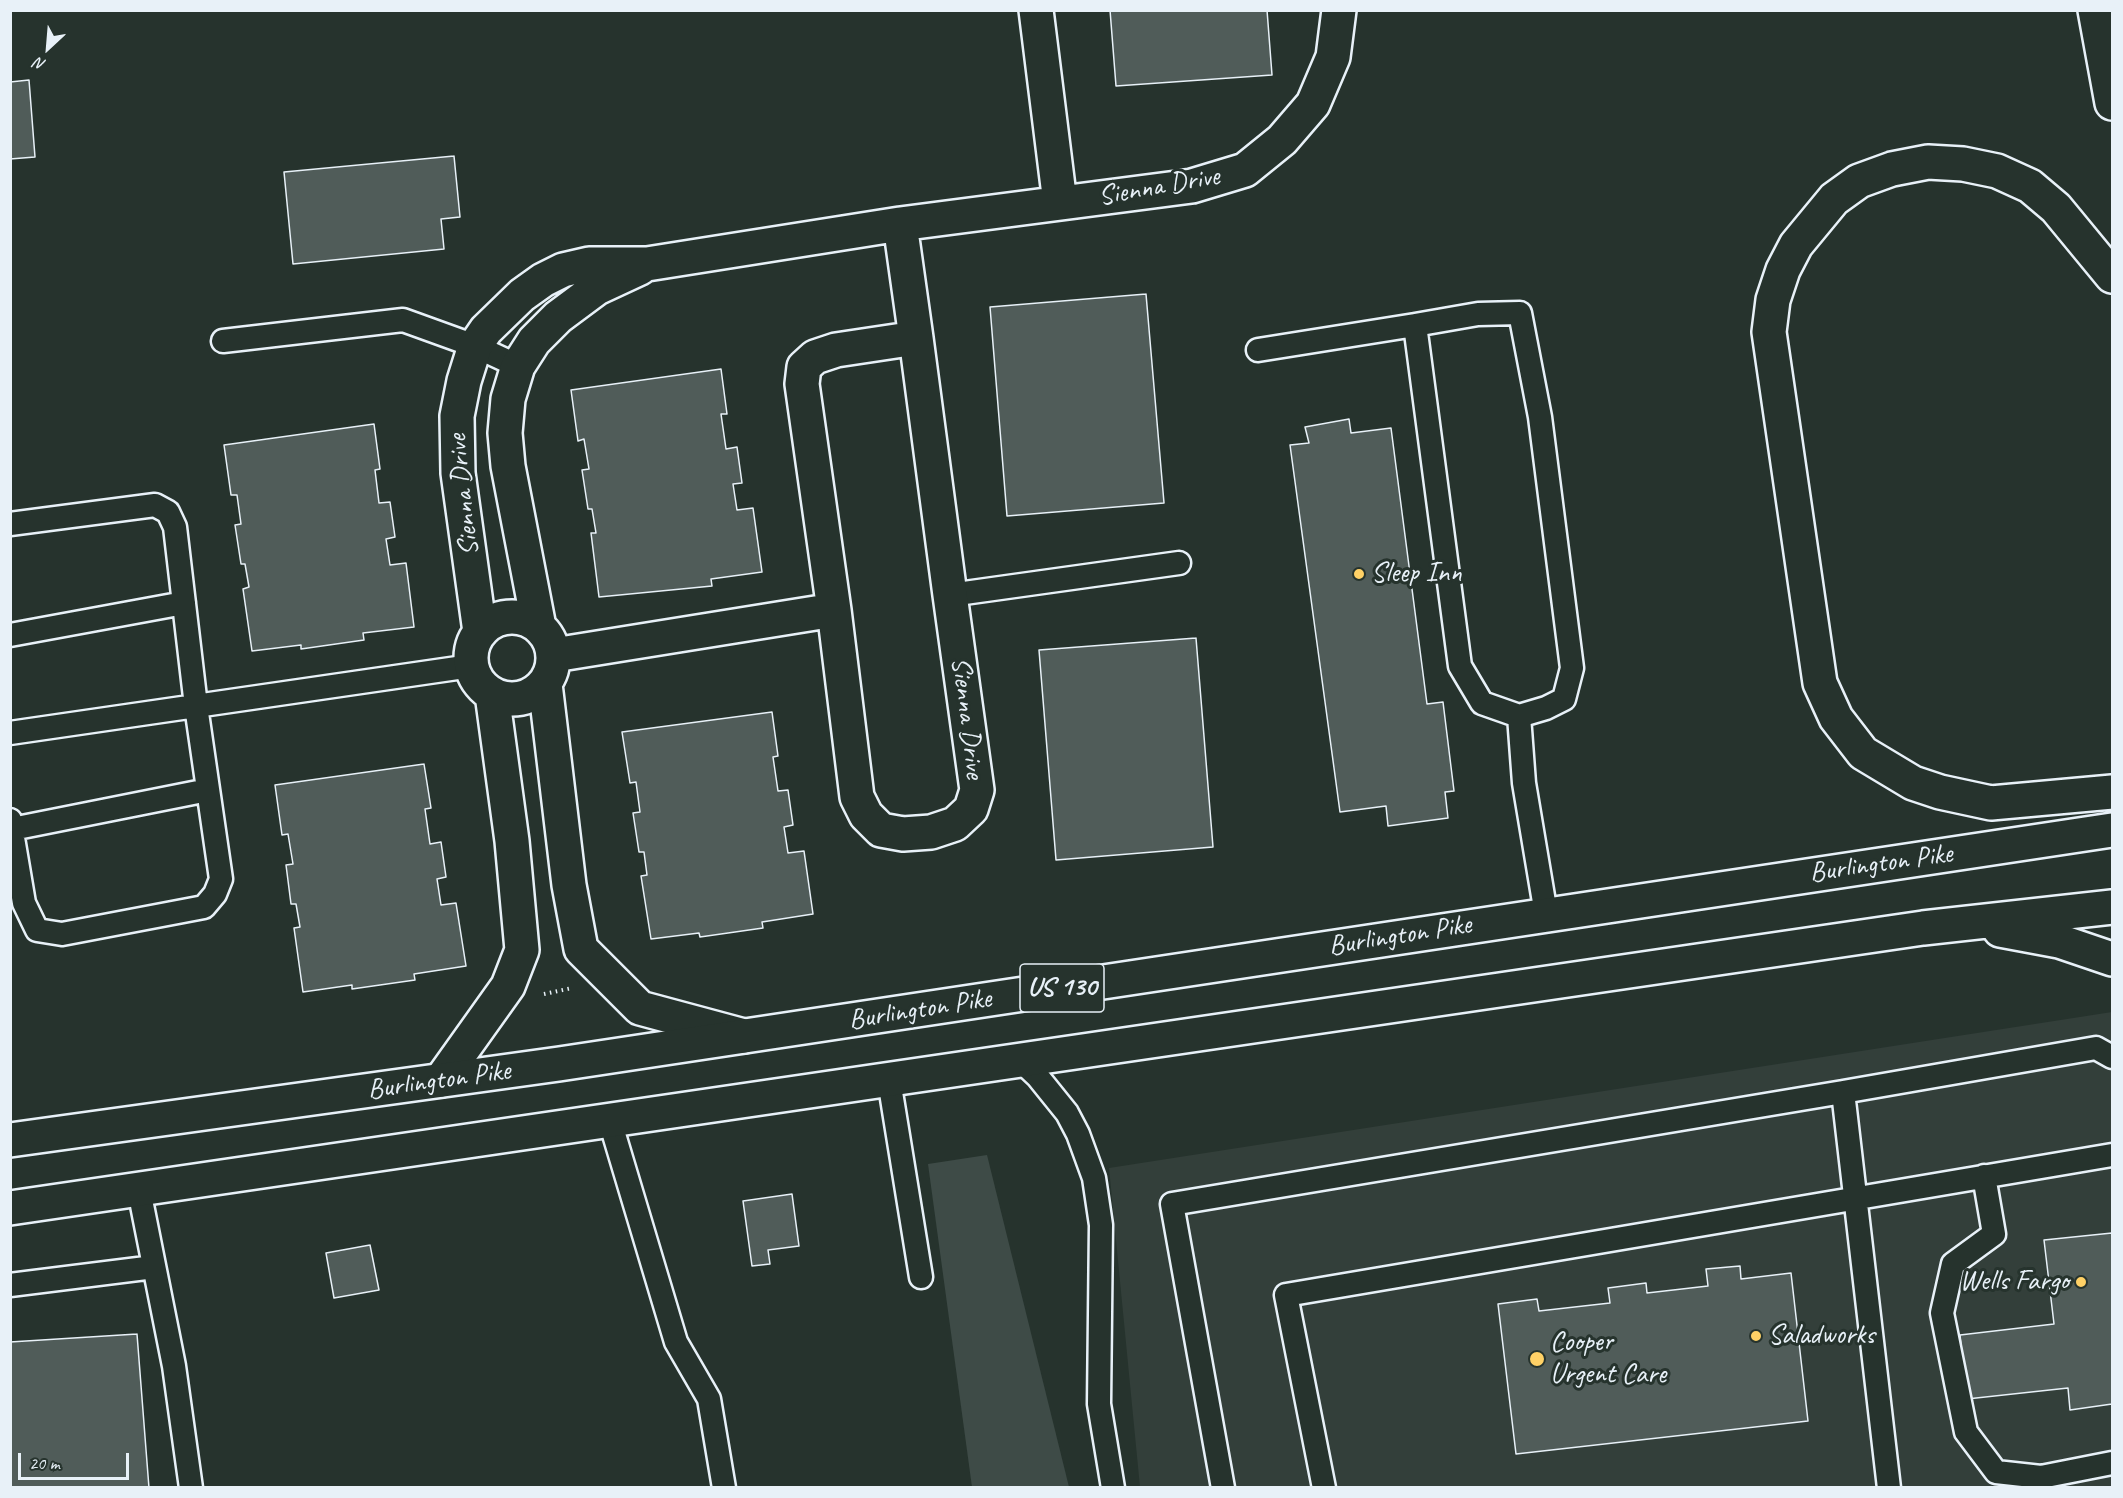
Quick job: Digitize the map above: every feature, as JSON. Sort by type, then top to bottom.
[{"type":"main road","name":"Sienna Drive","points":[[1036,10],[1060,203]]},
{"type":"main road","name":"Sienna Drive","points":[[471,666],[472,648],[480,632],[458,473],[457,416],[464,381],[475,346],[486,330],[522,295],[543,280],[563,270],[589,264],[647,264],[900,224],[1192,186],[1245,170],[1282,140],[1313,104],[1333,57],[1339,10]]},
{"type":"main road","points":[[2095,10],[2112,103]]},
{"type":"main road","points":[[2112,276],[2056,208],[2030,186],[1997,171],[1963,164],[1928,162],[1892,169],[1859,181],[1833,199],[1796,245],[1783,270],[1773,300],[1769,332],[1820,683],[1836,718],[1863,753],[1913,783],[1940,792],[1991,802],[2112,792]]},
{"type":"main road","name":"Sienna Drive","points":[[900,224],[916,338],[977,790],[970,809],[955,824],[931,832],[903,834],[881,830],[866,814],[857,797],[834,610],[802,384],[804,367],[815,357],[836,350],[916,338]]},
{"type":"main road","name":"Sienna Drive","points":[[647,264],[577,301],[534,341],[518,366],[508,399],[506,433],[508,466],[546,655],[569,885],[581,949],[640,1008],[744,1036]]},
{"type":"main road","points":[[546,655],[834,610]]},
{"type":"main road","points":[[480,632],[498,620],[519,617],[546,655]]},
{"type":"main road","points":[[471,666],[479,682],[492,694],[510,699],[529,696],[546,655]]},
{"type":"main road","points":[[441,1080],[508,986],[522,950],[512,841],[492,694]]},
{"type":"main road","name":"Burlington Pike","points":[[10,1140],[744,1036],[2112,830]]},
{"type":"main road","name":"US 130","points":[[10,1208],[1923,928],[2112,908]]},
{"type":"main road","points":[[1923,928],[2002,930],[2059,941],[2112,959]]},
{"type":"lane","points":[[1258,350],[1478,314],[1520,313],[1540,417],[1572,668],[1564,699],[1546,708],[1519,716],[1482,703],[1460,666],[1415,325]]},
{"type":"lane","points":[[223,340],[402,320],[475,346],[518,366]]},
{"type":"lane","points":[[10,524],[155,505],[168,512],[175,527],[196,706],[221,879],[215,894],[204,907],[62,934],[37,930],[24,903],[11,825],[208,790]]},
{"type":"lane","points":[[950,595],[1179,562]]},
{"type":"lane","points":[[10,635],[184,603]]},
{"type":"lane","points":[[10,733],[471,666]]},
{"type":"lane","points":[[1519,716],[1524,783],[1546,914]]},
{"type":"lane","points":[[1223,1488],[1172,1204],[2096,1048],[2112,1057]]},
{"type":"lane","points":[[1021,1060],[1067,1113],[1078,1134],[1094,1178],[1101,1225],[1099,1404],[1113,1488]]},
{"type":"lane","points":[[889,1080],[921,1276]]},
{"type":"lane","points":[[1843,1092],[1889,1488]]},
{"type":"lane","points":[[610,1121],[676,1342],[709,1399],[724,1488]]},
{"type":"lane","points":[[1324,1488],[1286,1295],[2112,1155]]},
{"type":"lane","points":[[1984,1176],[1994,1234],[1953,1264],[1942,1313],[1966,1432],[1996,1472],[2041,1477],[2112,1463]]},
{"type":"lane","points":[[139,1190],[174,1366],[191,1488]]},
{"type":"lane","points":[[10,1285],[154,1267]]},
{"type":"path","points":[[540,994],[567,991],[576,986]]},
{"type":"shaded area","points":[[2112,1012],[2112,1487],[1140,1487],[1109,1168]]},
{"type":"shaded area","points":[[987,1155],[1069,1487],[972,1487],[928,1164]]},
{"type":"building","points":[[1110,10],[1267,10],[1272,75],[1116,86]]},
{"type":"building","points":[[29,80],[35,157],[10,159],[10,82]]},
{"type":"building","points":[[454,156],[460,217],[441,219],[444,249],[293,264],[284,172]]},
{"type":"building","points":[[1146,294],[1164,503],[1007,516],[990,307]]},
{"type":"building","points":[[721,369],[727,414],[721,414],[726,449],[737,447],[742,483],[733,484],[737,510],[753,508],[762,572],[711,579],[712,586],[599,597],[591,533],[596,533],[592,509],[588,509],[582,470],[589,469],[584,439],[578,441],[571,390]]},
{"type":"building","name":"Sleep Inn","points":[[1349,419],[1351,433],[1391,428],[1427,704],[1443,702],[1454,791],[1445,792],[1448,818],[1388,826],[1386,806],[1340,812],[1290,445],[1309,443],[1305,427]]},
{"type":"building","points":[[374,424],[380,469],[375,470],[379,503],[390,502],[395,537],[386,539],[390,565],[406,563],[414,627],[363,633],[364,640],[301,649],[301,645],[252,651],[243,589],[249,587],[245,564],[241,564],[235,525],[241,524],[237,495],[231,495],[224,445]]},
{"type":"building","points":[[1196,638],[1213,847],[1056,860],[1039,650]]},
{"type":"building","points":[[772,712],[778,756],[773,757],[778,791],[788,790],[793,825],[784,827],[788,853],[804,851],[813,914],[762,922],[763,928],[700,937],[699,933],[651,939],[641,876],[647,875],[644,852],[639,852],[633,813],[640,812],[636,782],[630,783],[622,732]]},
{"type":"building","points":[[424,764],[431,808],[425,809],[430,844],[441,842],[446,877],[437,879],[441,905],[456,903],[466,966],[414,974],[415,980],[352,989],[352,985],[303,992],[294,928],[300,927],[296,904],[291,904],[286,865],[293,864],[288,834],[282,835],[275,785]]},
{"type":"building","points":[[792,1194],[799,1246],[768,1250],[770,1264],[752,1266],[743,1201]]},
{"type":"building","name":"Wells Fargo","points":[[2112,1233],[2112,1404],[2070,1410],[2068,1388],[1967,1399],[1960,1335],[2054,1324],[2044,1240]]},
{"type":"building","points":[[370,1245],[379,1290],[334,1298],[326,1253]]},
{"type":"building","points":[[1740,1266],[1741,1279],[1791,1273],[1808,1421],[1516,1454],[1498,1304],[1537,1299],[1539,1311],[1610,1303],[1608,1288],[1646,1283],[1647,1293],[1708,1286],[1706,1269]]},
{"type":"building","points":[[137,1334],[149,1488],[10,1488],[10,1342]]},
{"type":"place","name":"Sleep Inn","points":[[1359,574]]},
{"type":"place","name":"Wells Fargo","points":[[2081,1282]]},
{"type":"place","name":"Saladworks","points":[[1756,1336]]},
{"type":"place","name":"Cooper Urgent Care","points":[[1537,1359]]}]
